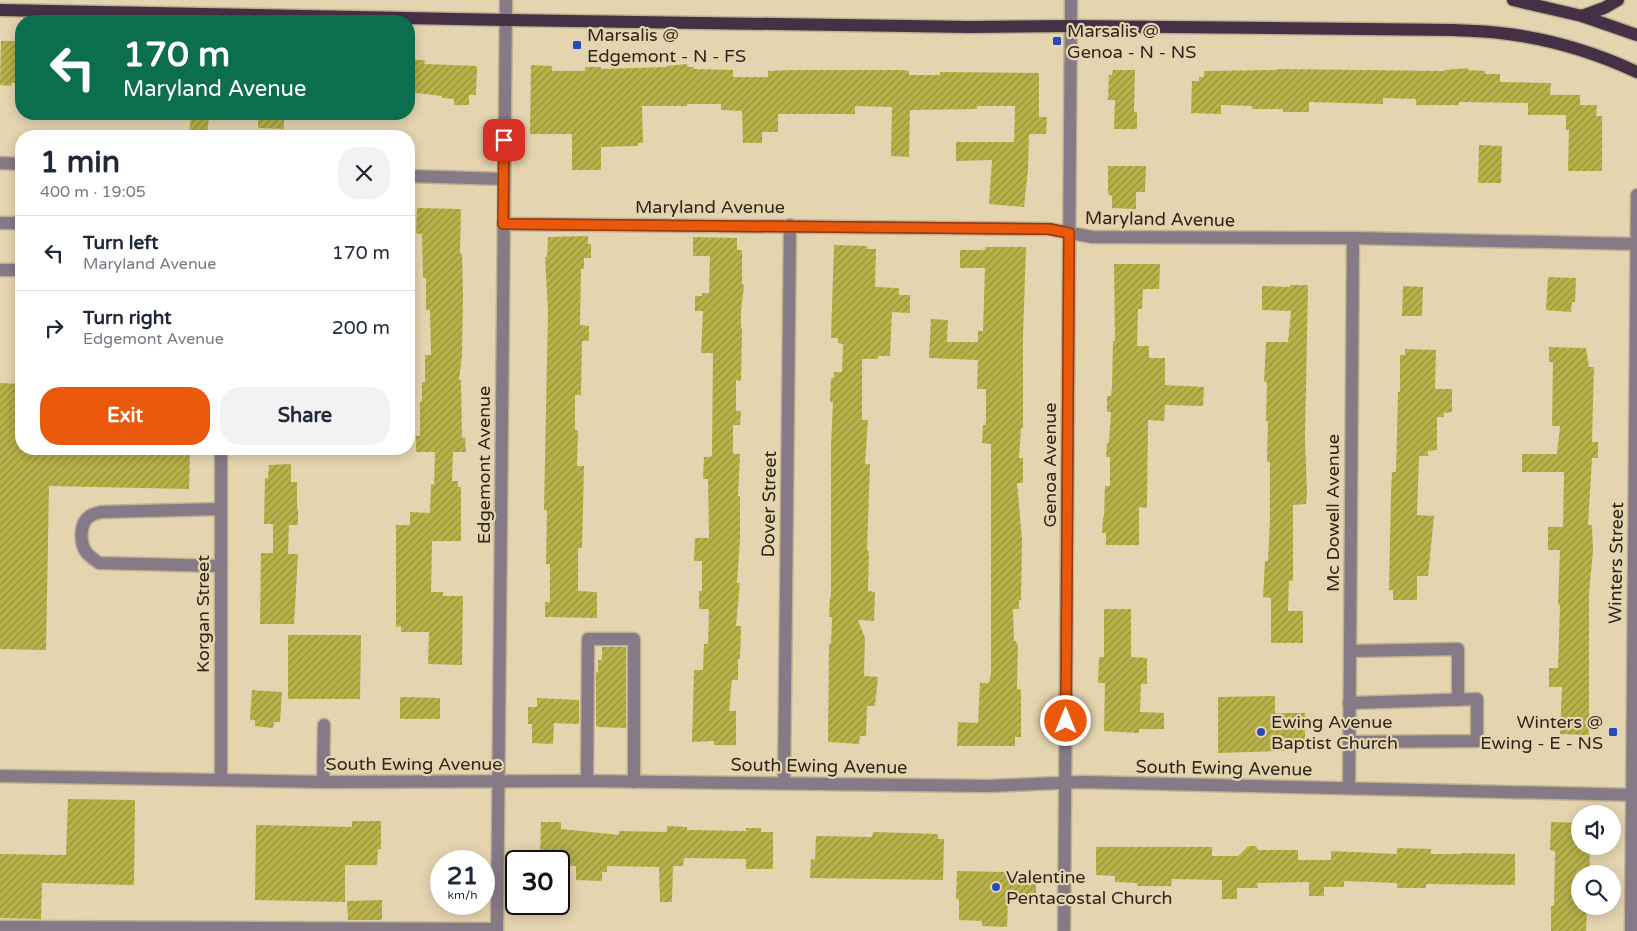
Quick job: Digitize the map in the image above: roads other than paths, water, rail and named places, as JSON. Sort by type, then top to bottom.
[{"type":"main road","points":[[1513,0],[1582,16],[1637,35]]},
{"type":"main road","points":[[1582,16],[1604,8],[1618,0]]},
{"type":"main road","points":[[0,10],[253,15]]},
{"type":"main road","points":[[415,18],[969,27],[1072,26],[1454,30],[1500,33],[1547,41],[1586,52],[1637,72]]},
{"type":"street","name":"Edgemont Avenue","points":[[497,930],[500,781],[503,179],[506,0]]},
{"type":"street","name":"Genoa Avenue","points":[[1064,931],[1071,0]]},
{"type":"street","points":[[0,163],[15,164]]},
{"type":"street","points":[[415,176],[503,179]]},
{"type":"street","name":"Winters Street","points":[[1631,931],[1634,795],[1637,194]]},
{"type":"street","points":[[0,223],[15,223]]},
{"type":"street","name":"Maryland Avenue","points":[[503,224],[790,225],[1049,229],[1092,237],[1352,238],[1637,244]]},
{"type":"street","name":"Dover Street","points":[[784,782],[790,225]]},
{"type":"street","name":"Mc Dowell Avenue","points":[[1349,788],[1352,238]]},
{"type":"street","points":[[0,270],[15,270]]},
{"type":"street","name":"Korgan Street","points":[[221,455],[221,780]]},
{"type":"street","points":[[220,510],[101,512],[89,516],[84,523],[82,544],[87,553],[99,563],[221,566]]},
{"type":"street","points":[[586,781],[588,639],[634,639],[634,782]]},
{"type":"street","points":[[1350,651],[1458,649],[1458,700]]},
{"type":"street","points":[[1349,742],[1477,742],[1477,699],[1350,703]]},
{"type":"street","points":[[323,782],[324,725]]},
{"type":"street","name":"South Ewing Avenue","points":[[0,776],[323,782],[784,782],[989,786],[1066,782],[1634,795]]},
{"type":"street","points":[[0,927],[497,930]]},
{"type":"place","name":"Marsalis @ Genoa - N - NS","points":[[1057,41]]},
{"type":"place","name":"Marsalis @ Edgemont - N - FS","points":[[577,45]]},
{"type":"place","name":"Ewing Avenue Baptist Church","points":[[1261,732]]},
{"type":"place","name":"Winters @ Ewing - E - NS","points":[[1613,732]]},
{"type":"place","name":"Valentine Pentacostal Church","points":[[996,887]]}]
